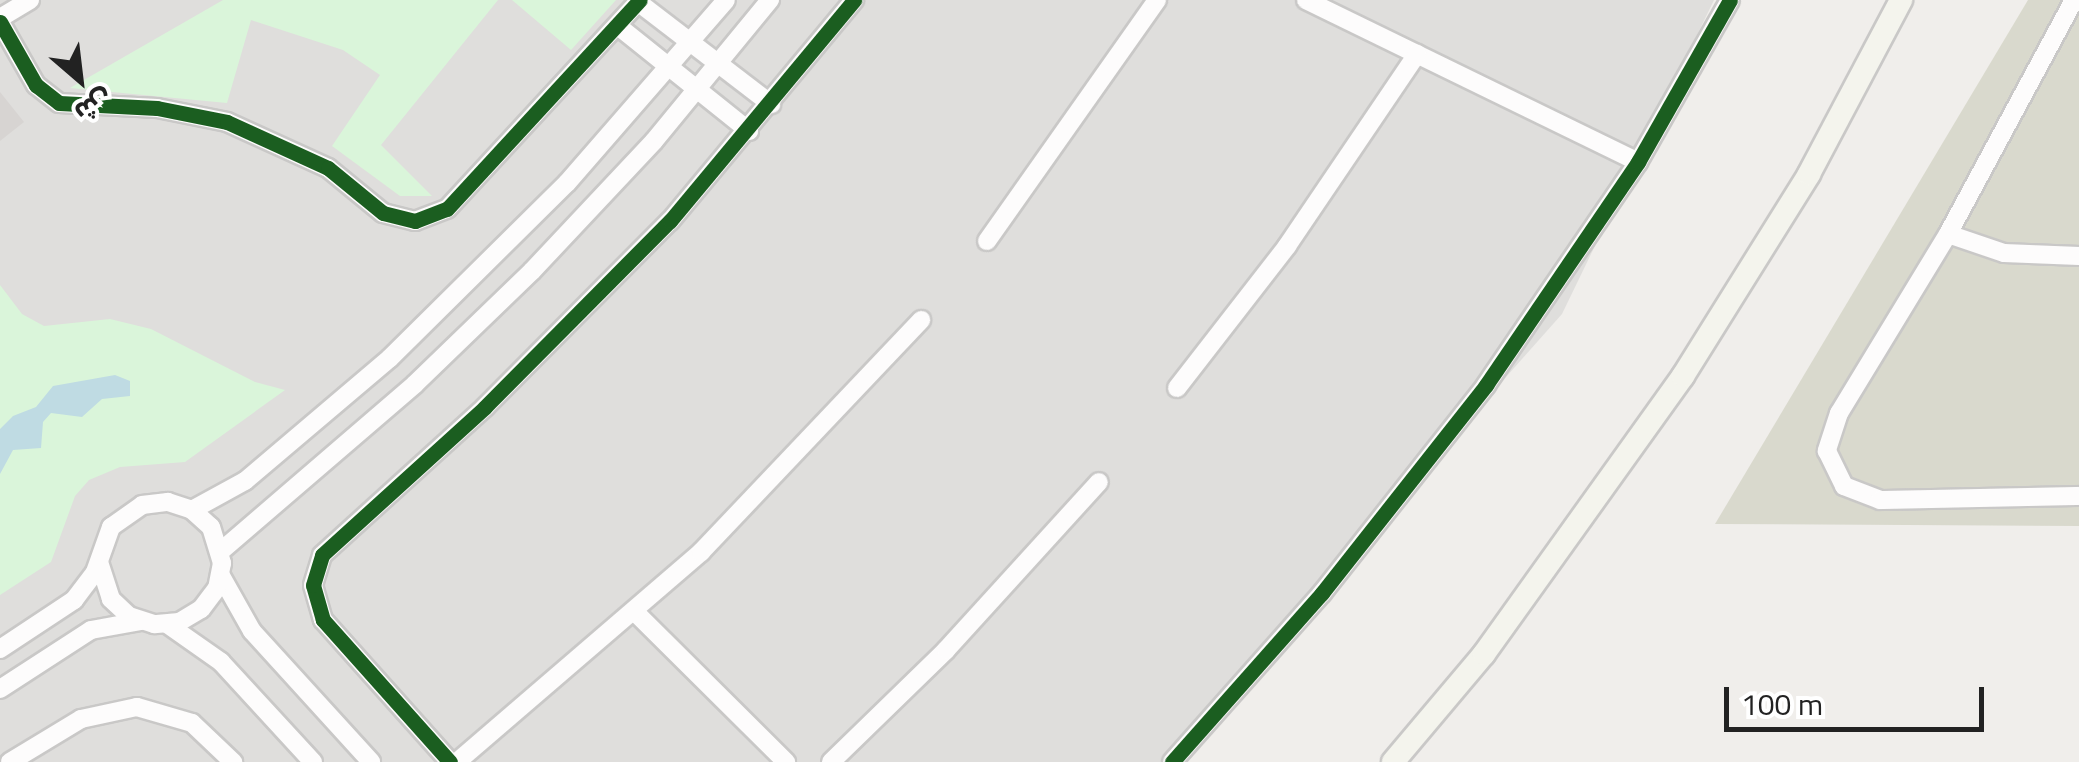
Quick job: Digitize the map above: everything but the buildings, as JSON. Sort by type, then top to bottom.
[{"type":"main road","points":[[1393,762],[1484,654],[1683,376],[1808,174],[1901,0]]},
{"type":"street","points":[[30,0],[0,20],[36,85],[59,103],[180,110],[227,122],[328,168],[384,213],[415,222],[447,209],[639,1],[771,104]]},
{"type":"street","points":[[192,510],[245,481],[390,358],[567,183],[726,0]]},
{"type":"street","points":[[221,551],[469,334],[697,90],[770,0]]},
{"type":"street","points":[[854,0],[748,131],[591,303],[336,539],[318,564],[314,597],[324,620],[454,762],[636,612],[751,502],[921,320]]},
{"type":"street","points":[[987,241],[1158,0]]},
{"type":"street","points":[[1306,0],[1638,162]]},
{"type":"street","points":[[1172,762],[1427,464],[1638,162],[1730,0]]},
{"type":"street","points":[[2074,0],[1948,234],[1839,413],[1827,451],[1832,470],[1844,486],[1880,500],[2079,496]]},
{"type":"street","points":[[618,26],[748,131]]},
{"type":"street","points":[[1177,388],[1287,246],[1417,54]]},
{"type":"street","points":[[1948,234],[2004,254],[2079,256]]},
{"type":"street","points":[[831,762],[946,650],[1100,482]]},
{"type":"street","points":[[0,650],[74,600],[100,563],[112,526],[131,510],[155,502],[192,510],[211,528],[221,551],[221,576],[252,632],[371,762]]},
{"type":"street","points":[[100,563],[110,599],[141,621]]},
{"type":"street","points":[[166,624],[201,609],[221,576]]},
{"type":"street","points":[[636,612],[786,762]]},
{"type":"street","points":[[0,689],[90,630],[141,621],[166,624],[222,662],[313,762]]},
{"type":"street","points":[[10,762],[81,719],[137,708],[192,723],[233,762]]},
{"type":"shaded area","points":[[0,0],[1714,0],[1562,314],[1164,762],[0,762]]},
{"type":"shaded area","points":[[2028,0],[2079,0],[2079,526],[1715,524]]},
{"type":"green space","points":[[223,0],[498,0],[381,145],[432,196],[400,196],[332,146],[380,75],[343,50],[251,20],[227,103],[70,88]]},
{"type":"green space","points":[[512,0],[616,0],[571,50]]},
{"type":"green space","points":[[0,285],[22,314],[44,326],[110,319],[151,329],[255,382],[285,390],[185,462],[120,467],[89,480],[75,496],[51,562],[0,595]]},
{"type":"water","points":[[115,375],[130,381],[130,396],[102,399],[82,417],[51,413],[43,422],[41,448],[13,450],[0,474],[0,429],[13,416],[36,407],[53,386]]},
{"type":"cycle path","points":[[0,22],[36,85],[59,103],[157,108],[227,122],[328,168],[383,213],[415,221],[447,209],[640,0]]},
{"type":"cycle path","points":[[450,762],[323,620],[313,585],[322,555],[485,407],[670,221],[854,0]]},
{"type":"cycle path","points":[[1172,762],[1322,593],[1486,385],[1638,162],[1730,0]]}]
